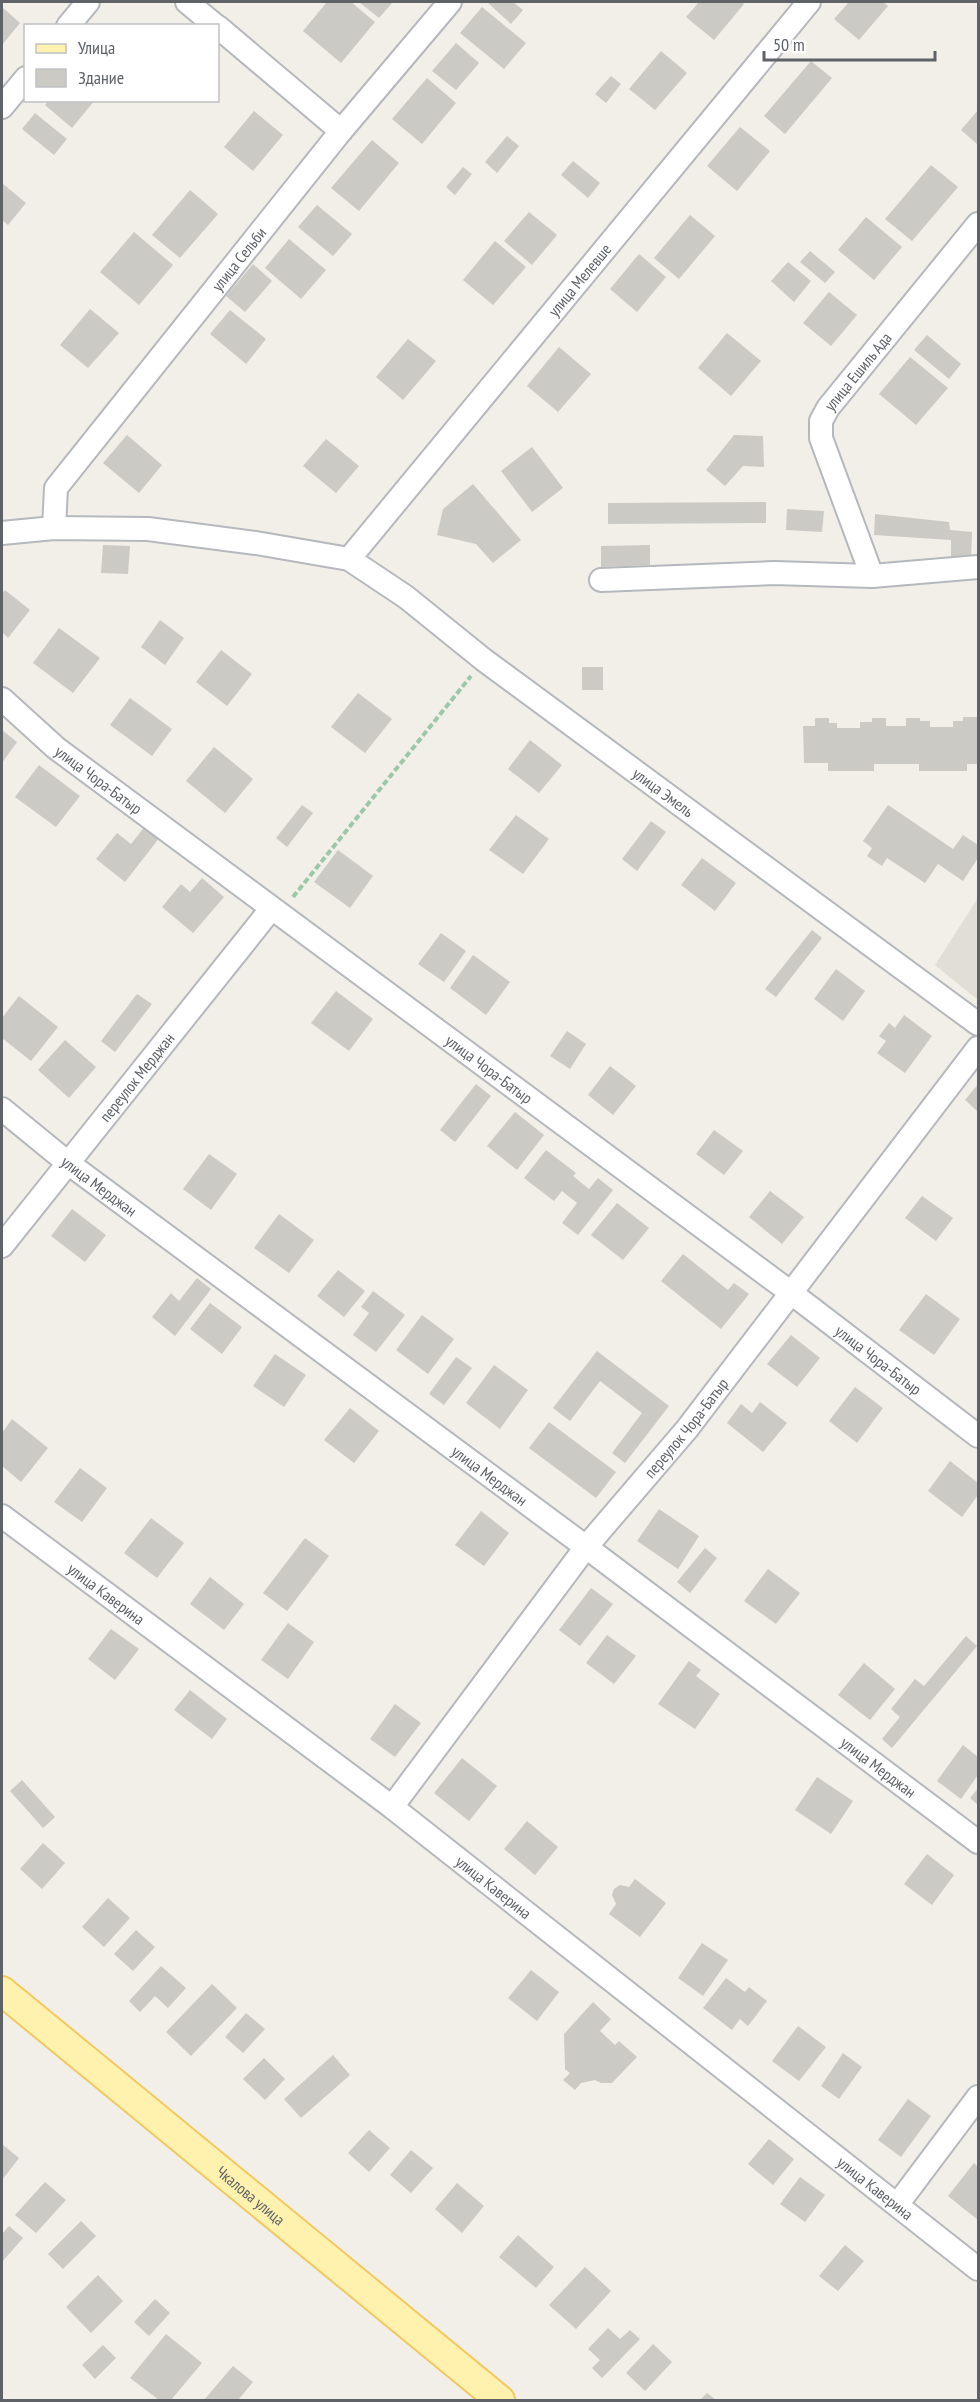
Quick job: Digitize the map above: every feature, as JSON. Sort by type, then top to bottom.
[{"type":"main road","name":"Чкалова улица","points":[[2,1991],[500,2400]]},
{"type":"street","points":[[70,24],[88,2]]},
{"type":"street","points":[[187,2],[214,24]]},
{"type":"street","name":"улица Сельби","points":[[54,528],[56,488],[341,131],[450,2]]},
{"type":"street","name":"улица Мелевше","points":[[349,559],[809,2]]},
{"type":"street","points":[[219,28],[341,131]]},
{"type":"street","points":[[2,107],[24,80]]},
{"type":"street","name":"улица Ешиль Ада","points":[[872,576],[821,438],[821,421],[828,408],[978,224]]},
{"type":"street","points":[[2,533],[54,528],[148,529],[256,543],[349,559]]},
{"type":"street","name":"улица Эмель","points":[[349,559],[406,597],[484,660],[978,1024]]},
{"type":"street","points":[[601,580],[774,573],[872,576],[978,567]]},
{"type":"street","name":"улица Чора-Батыр","points":[[2,699],[56,748],[790,1292],[978,1436]]},
{"type":"street","name":"переулок Мерджан","points":[[2,1246],[275,911]]},
{"type":"street","name":"переулок Чора-Батыр","points":[[392,1807],[586,1547],[687,1429],[978,1048]]},
{"type":"street","name":"улица Мерджан","points":[[2,1109],[68,1163],[586,1547],[978,1842]]},
{"type":"street","name":"улица Каверина","points":[[2,1516],[392,1807],[978,2269]]},
{"type":"street","points":[[897,2205],[978,2097]]},
{"type":"path","points":[[275,911],[484,660]]},
{"type":"shaded area","points":[[978,898],[978,1000],[935,965]]},
{"type":"building","points":[[327,2],[351,2],[375,22],[341,63],[303,31]]},
{"type":"building","points":[[359,2],[393,2],[379,18]]},
{"type":"building","points":[[487,2],[513,2],[523,10],[511,24]]},
{"type":"building","points":[[699,2],[742,2],[744,4],[714,40],[686,17]]},
{"type":"building","points":[[849,2],[883,2],[888,6],[859,40],[834,19]]},
{"type":"building","points":[[2,7],[20,23],[2,45]]},
{"type":"building","points":[[482,7],[526,43],[504,69],[460,33]]},
{"type":"building","points":[[456,43],[479,63],[456,90],[432,71]]},
{"type":"building","points":[[661,51],[687,73],[655,110],[629,89]]},
{"type":"building","points":[[811,61],[832,78],[785,134],[764,116]]},
{"type":"building","points":[[611,76],[621,84],[606,103],[595,94]]},
{"type":"building","points":[[427,78],[456,103],[422,144],[392,119]]},
{"type":"building","points":[[47,102],[93,102],[72,128],[45,105]]},
{"type":"building","points":[[978,110],[978,145],[961,130]]},
{"type":"building","points":[[254,111],[283,135],[253,171],[224,147]]},
{"type":"building","points":[[35,113],[67,139],[54,155],[22,129]]},
{"type":"building","points":[[740,127],[770,151],[737,191],[707,166]]},
{"type":"building","points":[[507,136],[519,146],[497,173],[485,162]]},
{"type":"building","points":[[372,140],[399,163],[359,211],[331,188]]},
{"type":"building","points":[[573,161],[600,183],[588,198],[561,175]]},
{"type":"building","points":[[931,165],[958,187],[912,241],[885,219]]},
{"type":"building","points":[[463,167],[472,174],[455,195],[446,187]]},
{"type":"building","points":[[2,183],[26,203],[8,225],[2,220]]},
{"type":"building","points":[[190,190],[218,214],[180,258],[152,235]]},
{"type":"building","points":[[317,205],[352,234],[333,256],[298,227]]},
{"type":"building","points":[[529,212],[557,235],[532,265],[504,241]]},
{"type":"building","points":[[690,215],[715,236],[679,279],[654,258]]},
{"type":"building","points":[[866,217],[902,247],[874,280],[838,250]]},
{"type":"building","points":[[134,232],[173,265],[139,305],[100,272]]},
{"type":"building","points":[[289,239],[326,270],[301,299],[265,268]]},
{"type":"building","points":[[495,241],[526,267],[493,305],[463,280]]},
{"type":"building","points":[[810,251],[835,272],[825,283],[800,262]]},
{"type":"building","points":[[639,254],[666,277],[637,312],[610,289]]},
{"type":"building","points":[[788,262],[811,281],[794,302],[771,281]]},
{"type":"building","points":[[253,264],[272,281],[245,312],[226,296]]},
{"type":"building","points":[[829,292],[857,315],[831,346],[803,323]]},
{"type":"building","points":[[90,309],[119,333],[88,368],[60,345]]},
{"type":"building","points":[[230,310],[266,339],[246,364],[210,334]]},
{"type":"building","points":[[727,333],[761,361],[731,396],[698,368]]},
{"type":"building","points":[[927,335],[961,364],[949,379],[914,350]]},
{"type":"building","points":[[408,339],[436,361],[403,400],[376,377]]},
{"type":"building","points":[[559,347],[591,374],[558,412],[527,386]]},
{"type":"building","points":[[910,357],[948,388],[916,425],[879,394]]},
{"type":"building","points":[[127,435],[162,465],[139,493],[103,463]]},
{"type":"building","points":[[734,435],[763,436],[764,467],[743,466],[725,486],[706,470]]},
{"type":"building","points":[[326,439],[359,466],[336,493],[303,466]]},
{"type":"building","points":[[532,447],[563,488],[532,512],[501,471]]},
{"type":"building","points":[[473,484],[521,540],[493,563],[476,544],[437,535],[443,509]]},
{"type":"building","points":[[766,502],[766,523],[608,524],[608,503]]},
{"type":"building","points":[[787,509],[824,511],[822,532],[786,530]]},
{"type":"building","points":[[875,514],[949,522],[950,530],[972,532],[971,561],[951,562],[951,540],[874,535]]},
{"type":"building","points":[[103,545],[130,546],[128,574],[101,573]]},
{"type":"building","points":[[650,545],[650,565],[601,567],[601,546]]},
{"type":"building","points":[[5,590],[30,610],[8,638],[2,632],[2,594]]},
{"type":"building","points":[[160,620],[184,638],[165,665],[141,647]]},
{"type":"building","points":[[59,628],[100,658],[73,693],[33,663]]},
{"type":"building","points":[[221,650],[252,674],[227,706],[196,682]]},
{"type":"building","points":[[582,667],[603,667],[603,690],[582,690]]},
{"type":"building","points":[[358,693],[392,719],[365,753],[331,727]]},
{"type":"building","points":[[130,698],[172,729],[152,756],[110,725]]},
{"type":"building","points":[[963,717],[977,717],[978,726],[978,764],[967,764],[967,771],[919,771],[919,764],[874,764],[874,771],[828,771],[828,763],[804,763],[803,726],[815,726],[815,718],[829,718],[829,723],[837,723],[837,728],[860,728],[860,722],[872,722],[872,718],[886,718],[886,726],[906,726],[906,718],[920,718],[920,721],[930,721],[930,727],[953,727],[953,721],[963,721]]},
{"type":"building","points":[[2,730],[17,742],[2,763]]},
{"type":"building","points":[[530,740],[562,765],[539,793],[508,769]]},
{"type":"building","points":[[214,747],[253,779],[225,813],[186,781]]},
{"type":"building","points":[[39,765],[80,796],[56,827],[15,797]]},
{"type":"building","points":[[302,805],[313,813],[287,847],[276,838]]},
{"type":"building","points":[[888,805],[953,849],[963,835],[978,845],[978,858],[963,881],[938,864],[925,883],[887,858],[882,866],[867,856],[872,848],[863,841]]},
{"type":"building","points":[[516,815],[549,839],[523,874],[489,850]]},
{"type":"building","points":[[651,821],[666,832],[637,871],[622,859]]},
{"type":"building","points":[[146,825],[160,837],[125,882],[96,859],[117,833],[131,844]]},
{"type":"building","points":[[338,850],[373,876],[350,908],[314,882]]},
{"type":"building","points":[[702,858],[736,883],[715,911],[681,885]]},
{"type":"building","points":[[202,878],[224,897],[193,933],[162,907],[181,884],[190,892]]},
{"type":"building","points":[[812,930],[822,938],[776,997],[765,989]]},
{"type":"building","points":[[441,933],[466,951],[444,982],[418,964]]},
{"type":"building","points":[[473,955],[510,982],[486,1015],[450,988]]},
{"type":"building","points":[[836,969],[865,991],[843,1021],[814,999]]},
{"type":"building","points":[[336,991],[373,1019],[349,1051],[311,1023]]},
{"type":"building","points":[[137,994],[152,1004],[115,1052],[101,1041]]},
{"type":"building","points":[[19,996],[58,1027],[31,1061],[2,1038],[2,1018]]},
{"type":"building","points":[[904,1015],[932,1036],[905,1073],[877,1053],[886,1041],[879,1036],[889,1023],[895,1028]]},
{"type":"building","points":[[567,1031],[586,1044],[570,1069],[550,1056]]},
{"type":"building","points":[[65,1040],[96,1067],[69,1098],[38,1070]]},
{"type":"building","points":[[610,1066],[636,1086],[613,1115],[588,1095]]},
{"type":"building","points":[[476,1084],[491,1096],[455,1142],[440,1130]]},
{"type":"building","points":[[978,1084],[978,1112],[965,1100]]},
{"type":"building","points":[[515,1112],[544,1135],[517,1170],[487,1146]]},
{"type":"building","points":[[714,1130],[743,1151],[724,1175],[696,1154]]},
{"type":"building","points":[[546,1150],[576,1173],[573,1176],[589,1189],[598,1178],[613,1190],[578,1235],[562,1223],[577,1203],[562,1191],[554,1201],[524,1178]]},
{"type":"building","points":[[209,1154],[237,1174],[211,1210],[183,1189]]},
{"type":"building","points":[[770,1191],[804,1217],[782,1244],[749,1217]]},
{"type":"building","points":[[922,1196],[953,1218],[936,1241],[905,1218]]},
{"type":"building","points":[[617,1203],[649,1228],[623,1260],[591,1235]]},
{"type":"building","points":[[72,1209],[106,1235],[85,1262],[51,1236]]},
{"type":"building","points":[[279,1214],[314,1240],[289,1273],[254,1248]]},
{"type":"building","points":[[683,1254],[728,1290],[734,1283],[749,1294],[721,1329],[661,1281]]},
{"type":"building","points":[[338,1270],[365,1291],[344,1317],[317,1296]]},
{"type":"building","points":[[197,1278],[211,1289],[175,1336],[152,1317],[171,1293],[179,1301]]},
{"type":"building","points":[[373,1291],[405,1315],[376,1352],[353,1335],[369,1313],[361,1307]]},
{"type":"building","points":[[926,1294],[960,1319],[934,1355],[899,1330]]},
{"type":"building","points":[[210,1303],[242,1327],[222,1354],[190,1329]]},
{"type":"building","points":[[422,1315],[454,1339],[428,1374],[396,1350]]},
{"type":"building","points":[[791,1335],[820,1358],[797,1387],[767,1364]]},
{"type":"building","points":[[597,1351],[669,1406],[625,1463],[612,1453],[642,1413],[600,1381],[570,1421],[553,1408]]},
{"type":"building","points":[[275,1354],[306,1375],[284,1407],[253,1386]]},
{"type":"building","points":[[456,1357],[472,1368],[444,1405],[429,1394]]},
{"type":"building","points":[[494,1365],[528,1390],[500,1429],[466,1403]]},
{"type":"building","points":[[855,1387],[883,1408],[857,1443],[829,1421]]},
{"type":"building","points":[[760,1402],[787,1423],[763,1452],[727,1423],[741,1404],[752,1413]]},
{"type":"building","points":[[350,1408],[379,1431],[354,1463],[324,1440]]},
{"type":"building","points":[[12,1419],[48,1448],[21,1482],[2,1466],[2,1433]]},
{"type":"building","points":[[549,1422],[616,1472],[596,1498],[529,1448]]},
{"type":"building","points":[[950,1461],[978,1483],[978,1495],[962,1517],[928,1491]]},
{"type":"building","points":[[80,1468],[107,1488],[82,1522],[54,1502]]},
{"type":"building","points":[[659,1509],[699,1536],[678,1569],[637,1541]]},
{"type":"building","points":[[481,1511],[509,1533],[484,1566],[455,1545]]},
{"type":"building","points":[[151,1518],[184,1543],[157,1578],[124,1553]]},
{"type":"building","points":[[305,1538],[329,1556],[287,1611],[263,1593]]},
{"type":"building","points":[[705,1548],[717,1558],[690,1593],[677,1582]]},
{"type":"building","points":[[768,1569],[800,1593],[776,1624],[744,1601]]},
{"type":"building","points":[[210,1577],[244,1604],[224,1630],[190,1604]]},
{"type":"building","points":[[591,1588],[613,1604],[580,1646],[559,1630]]},
{"type":"building","points":[[288,1623],[314,1642],[288,1679],[261,1660]]},
{"type":"building","points":[[111,1629],[139,1649],[115,1680],[88,1659]]},
{"type":"building","points":[[607,1635],[636,1656],[614,1684],[586,1663]]},
{"type":"building","points":[[966,1636],[977,1646],[892,1748],[882,1739],[900,1717],[891,1709],[915,1679],[924,1686]]},
{"type":"building","points":[[689,1661],[701,1670],[696,1676],[720,1694],[695,1729],[658,1704]]},
{"type":"building","points":[[864,1663],[895,1689],[870,1720],[838,1695]]},
{"type":"building","points":[[190,1690],[227,1719],[212,1739],[174,1710]]},
{"type":"building","points":[[395,1704],[421,1723],[395,1757],[370,1739]]},
{"type":"building","points":[[963,1745],[978,1757],[978,1775],[961,1799],[937,1781]]},
{"type":"building","points":[[462,1758],[497,1786],[469,1821],[434,1793]]},
{"type":"building","points":[[817,1777],[853,1801],[831,1834],[795,1810]]},
{"type":"building","points":[[22,1780],[55,1817],[43,1828],[10,1791]]},
{"type":"building","points":[[978,1788],[978,1805],[970,1798]]},
{"type":"building","points":[[527,1821],[558,1847],[535,1875],[504,1849]]},
{"type":"building","points":[[43,1843],[65,1863],[42,1889],[20,1869]]},
{"type":"building","points":[[927,1854],[954,1875],[932,1905],[904,1884]]},
{"type":"building","points":[[635,1879],[666,1903],[640,1937],[609,1914],[616,1904],[612,1895],[614,1889],[620,1885],[629,1887]]},
{"type":"building","points":[[108,1898],[130,1918],[104,1947],[82,1927]]},
{"type":"building","points":[[136,1930],[155,1947],[133,1971],[114,1954]]},
{"type":"building","points":[[702,1943],[728,1960],[703,1996],[678,1978]]},
{"type":"building","points":[[161,1966],[186,1988],[168,2008],[155,1996],[140,2012],[129,2001]]},
{"type":"building","points":[[531,1970],[559,1992],[537,2021],[508,1998]]},
{"type":"building","points":[[726,1978],[745,1992],[749,1987],[767,2001],[748,2026],[740,2019],[732,2030],[703,2008]]},
{"type":"building","points":[[212,1984],[237,2008],[191,2056],[166,2032]]},
{"type":"building","points":[[593,2002],[611,2019],[600,2031],[615,2045],[619,2041],[637,2057],[612,2083],[601,2083],[595,2080],[581,2083],[575,2090],[563,2080],[570,2073],[565,2069],[564,2034]]},
{"type":"building","points":[[246,2013],[265,2029],[243,2053],[225,2037]]},
{"type":"building","points":[[798,2026],[826,2047],[799,2081],[772,2061]]},
{"type":"building","points":[[843,2053],[862,2067],[839,2099],[821,2086]]},
{"type":"building","points":[[333,2055],[350,2075],[301,2118],[284,2099]]},
{"type":"building","points":[[264,2058],[285,2079],[265,2100],[243,2079]]},
{"type":"building","points":[[908,2099],[931,2116],[901,2157],[878,2140]]},
{"type":"building","points":[[369,2130],[390,2148],[369,2172],[348,2153]]},
{"type":"building","points":[[769,2139],[794,2159],[773,2185],[748,2164]]},
{"type":"building","points":[[2,2144],[19,2158],[2,2180]]},
{"type":"building","points":[[411,2150],[433,2168],[411,2193],[390,2175]]},
{"type":"building","points":[[974,2163],[978,2167],[978,2220],[948,2196]]},
{"type":"building","points":[[800,2177],[825,2195],[805,2222],[780,2204]]},
{"type":"building","points":[[45,2182],[66,2200],[36,2233],[15,2215]]},
{"type":"building","points":[[457,2183],[484,2206],[462,2233],[435,2209]]},
{"type":"building","points":[[81,2221],[96,2236],[63,2269],[48,2254]]},
{"type":"building","points":[[9,2226],[23,2238],[2,2262],[2,2234]]},
{"type":"building","points":[[518,2235],[554,2267],[536,2288],[499,2257]]},
{"type":"building","points":[[845,2245],[864,2261],[838,2291],[819,2276]]},
{"type":"building","points":[[585,2267],[611,2291],[576,2329],[549,2305]]},
{"type":"building","points":[[98,2275],[123,2301],[91,2333],[66,2307]]},
{"type":"building","points":[[155,2299],[170,2313],[149,2336],[134,2322]]},
{"type":"building","points":[[608,2328],[620,2339],[630,2330],[640,2339],[602,2378],[592,2368],[600,2360],[588,2349]]},
{"type":"building","points":[[166,2334],[202,2363],[171,2400],[159,2400],[130,2378]]},
{"type":"building","points":[[653,2344],[672,2362],[645,2391],[626,2373]]},
{"type":"building","points":[[103,2345],[116,2358],[95,2379],[82,2365]]},
{"type":"building","points":[[233,2366],[253,2382],[238,2400],[204,2400]]},
{"type":"building","points":[[707,2393],[716,2400],[700,2400]]}]
